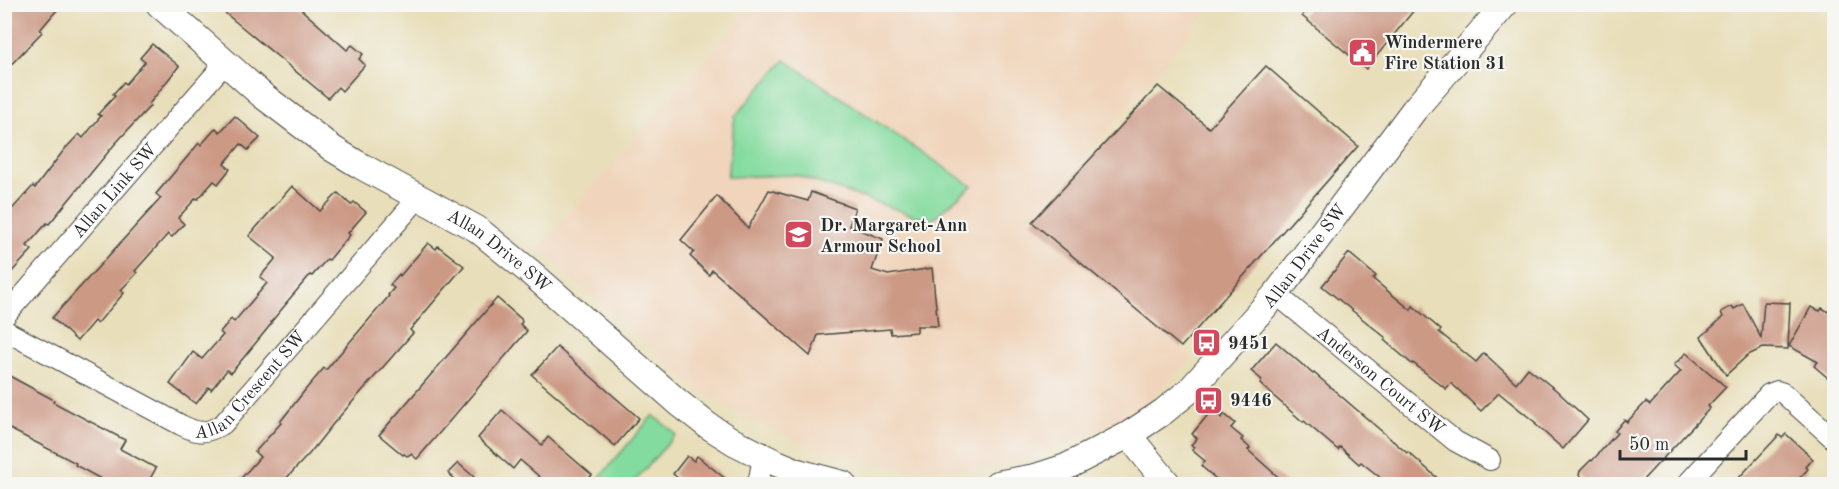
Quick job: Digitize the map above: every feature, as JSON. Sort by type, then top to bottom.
[{"type":"street","name":"Allan Drive SW","points":[[159,4],[279,109],[333,149],[477,229],[707,425],[763,457],[798,472],[843,484]]},
{"type":"street","name":"Allan Drive SW","points":[[997,484],[1035,477],[1066,467],[1128,435],[1163,412],[1190,390],[1276,294],[1414,110],[1505,4]]},
{"type":"street","name":"Allan Link SW","points":[[4,316],[225,63]]},
{"type":"street","name":"Allan Crescent SW","points":[[4,330],[181,425],[194,431],[210,431],[223,424],[419,197]]},
{"type":"street","name":"Anderson Court SW","points":[[1276,294],[1455,441],[1490,460]]},
{"type":"street","points":[[1688,484],[1768,394],[1777,391],[1784,393],[1834,439]]},
{"type":"street","points":[[1128,435],[1168,484]]},
{"type":"street","points":[[758,484],[763,457]]},
{"type":"shaded area","name":"Dr. Margaret-Ann Armour School","points":[[754,5],[1213,5],[1032,222],[1193,358],[1142,408],[1074,442],[993,468],[906,470],[820,450],[748,419],[696,389],[538,248]]},
{"type":"green space","points":[[785,60],[972,186],[930,221],[796,175],[727,177],[735,116]]},
{"type":"green space","points":[[653,415],[676,434],[632,484],[594,484]]},
{"type":"building","points":[[12,4],[62,4],[40,30],[42,32],[4,72],[4,13]]},
{"type":"building","points":[[233,4],[295,4],[347,50],[352,45],[363,54],[359,59],[365,65],[342,91],[338,87],[328,98],[225,13]]},
{"type":"building","name":"Windermere Fire Station 31","points":[[1311,4],[1419,4],[1366,69],[1302,16]]},
{"type":"building","points":[[152,44],[179,66],[149,104],[150,106],[114,145],[49,224],[47,223],[27,246],[32,250],[4,280],[4,218],[33,186],[35,188],[79,134],[83,138],[101,116],[98,114],[115,96],[113,94],[124,82],[126,84],[145,62],[140,58]]},
{"type":"building","points":[[1266,66],[1358,146],[1181,347],[1032,222],[1158,86],[1209,128]]},
{"type":"building","points":[[235,116],[260,138],[248,150],[241,144],[224,164],[230,169],[218,184],[214,181],[178,218],[184,224],[172,237],[168,234],[135,271],[137,273],[121,290],[124,293],[97,324],[94,321],[77,341],[52,318],[161,198],[156,194],[199,143],[201,145],[216,128],[220,132]]},
{"type":"building","points":[[292,186],[320,211],[338,193],[351,205],[354,202],[366,212],[329,260],[327,259],[312,276],[310,275],[286,303],[231,373],[227,370],[211,390],[209,387],[196,404],[170,384],[193,352],[202,359],[223,335],[220,332],[231,319],[234,322],[267,283],[260,277],[276,258],[249,236]]},
{"type":"building","points":[[769,190],[808,201],[811,192],[855,208],[849,226],[883,239],[872,270],[888,275],[932,268],[938,326],[917,326],[917,332],[891,334],[890,329],[818,335],[810,356],[712,270],[709,275],[690,256],[694,252],[681,240],[717,196],[748,228]]},
{"type":"building","points":[[428,243],[436,249],[438,246],[464,266],[410,330],[413,333],[281,484],[236,484],[260,457],[255,452],[324,368],[326,370],[389,296],[394,288],[390,285]]},
{"type":"building","points":[[1349,253],[1376,276],[1373,279],[1411,310],[1413,306],[1441,330],[1439,332],[1476,362],[1484,353],[1516,383],[1528,368],[1588,420],[1563,449],[1499,393],[1481,411],[1451,383],[1446,389],[1412,364],[1384,340],[1386,338],[1322,286]]},
{"type":"building","points":[[497,298],[521,319],[520,324],[527,331],[417,459],[411,454],[403,455],[379,435]]},
{"type":"building","points":[[1764,302],[1790,303],[1788,349],[1763,348],[1748,355],[1726,375],[1701,337],[1723,317],[1721,312],[1732,306],[1734,309],[1743,304],[1761,338]]},
{"type":"building","points":[[1811,307],[1820,311],[1822,308],[1834,315],[1834,383],[1814,366],[1818,362],[1789,346]]},
{"type":"building","points":[[1276,342],[1444,484],[1377,484],[1382,479],[1361,462],[1359,464],[1340,447],[1338,450],[1303,422],[1260,384],[1262,380],[1251,371]]},
{"type":"building","points":[[557,347],[639,418],[615,446],[532,375]]},
{"type":"building","points":[[1686,353],[1726,387],[1708,406],[1710,408],[1639,484],[1589,484],[1579,475],[1580,471],[1617,433],[1615,431],[1624,420],[1627,422],[1646,402],[1650,405],[1681,371],[1674,365]]},
{"type":"building","points":[[4,373],[125,440],[120,449],[156,468],[147,484],[110,484],[75,465],[76,463],[4,426]]},
{"type":"building","points":[[502,410],[542,445],[548,437],[592,475],[583,484],[548,484],[520,460],[513,469],[478,438]]},
{"type":"building","points":[[1212,410],[1222,418],[1224,414],[1235,423],[1231,428],[1243,438],[1241,440],[1250,448],[1248,450],[1286,484],[1222,484],[1201,466],[1205,461],[1192,450],[1194,447],[1191,445],[1197,438],[1192,434]]},
{"type":"building","points":[[1786,434],[1813,459],[1806,467],[1808,469],[1794,484],[1733,484],[1779,435],[1782,438]]},
{"type":"building","points":[[687,456],[694,461],[697,456],[732,484],[674,484],[679,479],[673,474]]},
{"type":"building","points":[[458,463],[474,477],[468,484],[461,484],[448,473]]},
{"type":"place","name":"Windermere Fire Station 31","points":[[1363,52]]},
{"type":"place","name":"Dr. Margaret-Ann Armour School","points":[[799,235]]},
{"type":"place","name":"9451","points":[[1207,343]]},
{"type":"place","name":"9446","points":[[1209,400]]}]
